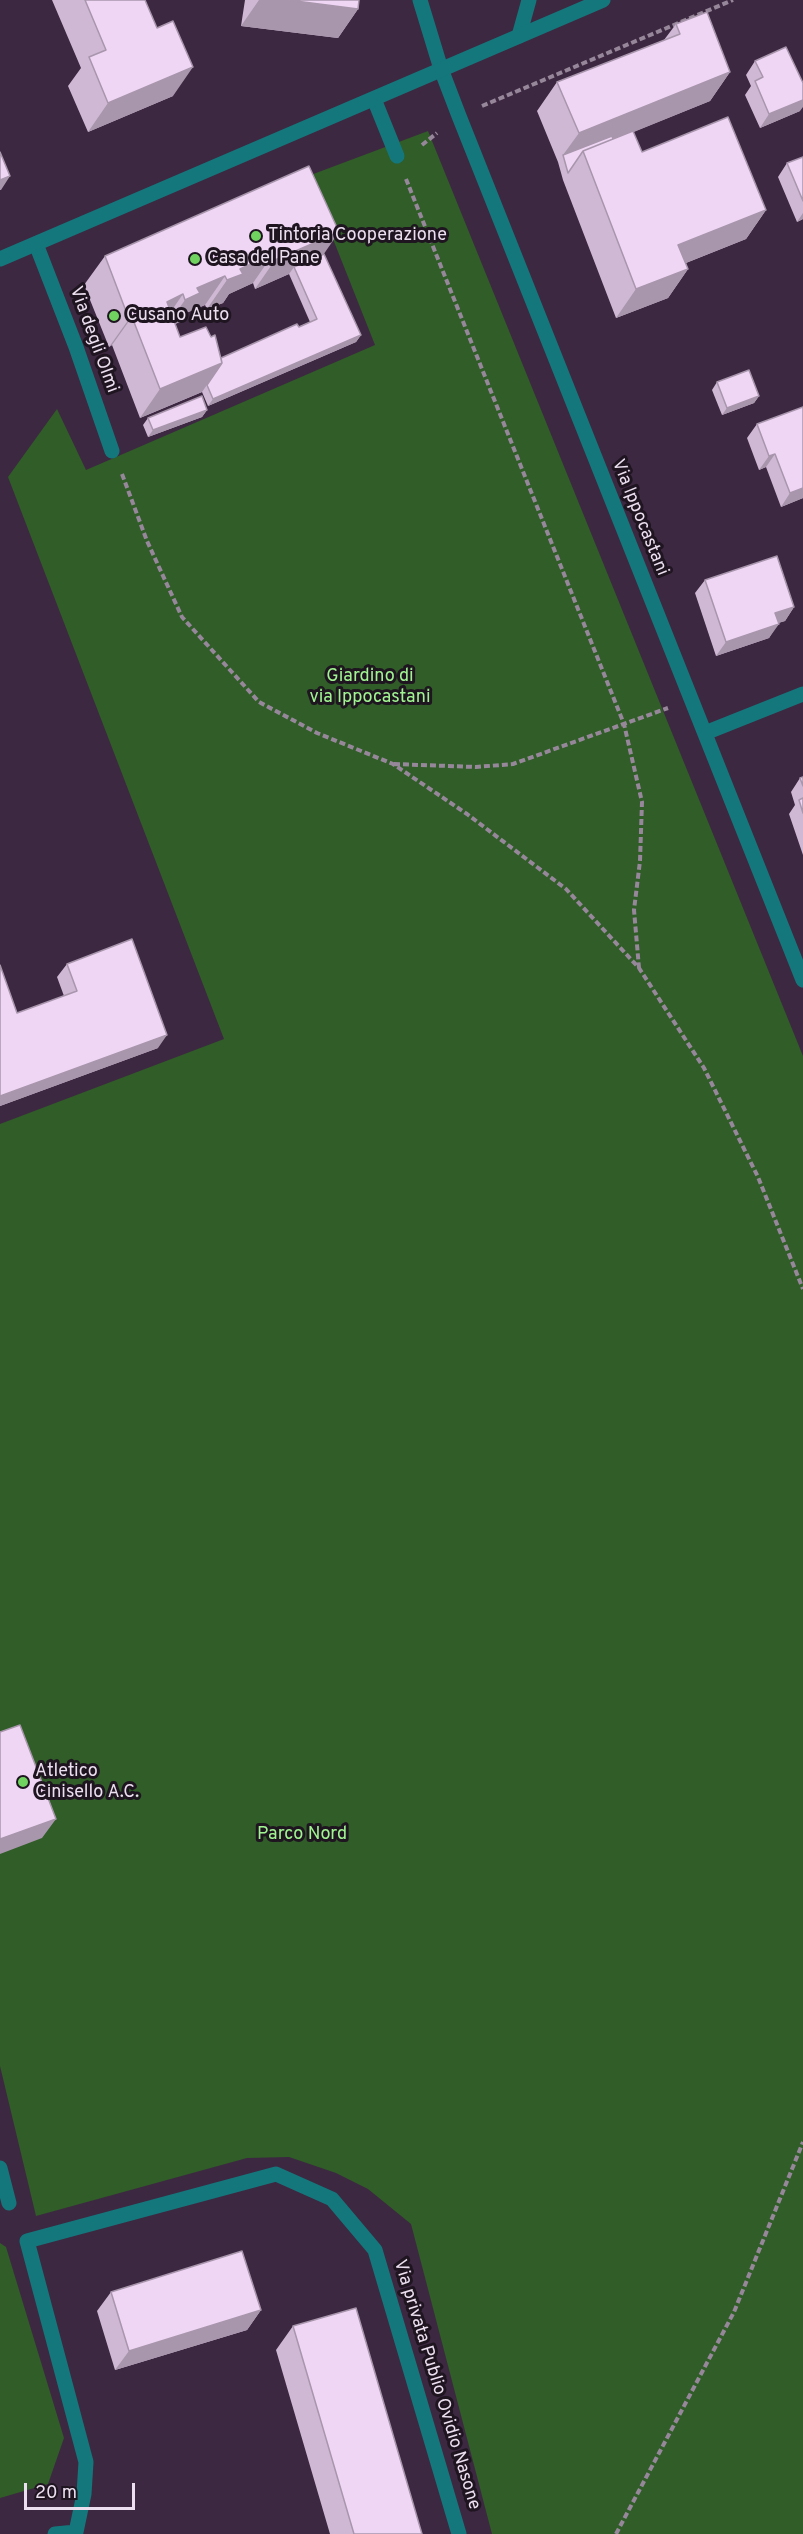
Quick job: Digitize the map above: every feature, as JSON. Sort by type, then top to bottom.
[{"type":"street","name":"Via Ippocastani","points":[[420,0],[441,69],[459,116],[803,980]]},
{"type":"street","points":[[519,36],[529,0]]},
{"type":"street","points":[[0,259],[603,0]]},
{"type":"street","points":[[374,99],[397,156]]},
{"type":"street","name":"Via degli Olmi","points":[[36,244],[76,347],[112,451]]},
{"type":"street","points":[[705,733],[803,694]]},
{"type":"street","points":[[0,2169],[9,2203]]},
{"type":"street","name":"Via privata Publio Ovidio Nasone","points":[[76,2533],[84,2494],[87,2462],[27,2241],[276,2174],[332,2199],[375,2250],[459,2534]]},
{"type":"street","points":[[55,2534],[76,2533]]},
{"type":"path","points":[[639,968],[634,910],[640,861],[642,802],[624,724],[397,156],[420,147],[459,116],[732,0]]},
{"type":"path","points":[[112,451],[147,541],[183,617],[259,702],[317,733],[393,764],[467,814],[566,889],[639,968],[704,1068],[758,1177],[803,1289]]},
{"type":"path","points":[[393,764],[476,767],[513,764],[690,698]]},
{"type":"path","points":[[616,2534],[734,2312],[803,2142]]},
{"type":"green space","points":[[428,131],[803,1056],[803,2534],[492,2534],[411,2224],[368,2189],[336,2173],[289,2157],[247,2158],[36,2216],[0,2066],[0,1124],[224,1039],[8,477],[57,409],[86,470],[375,345],[308,176]]},
{"type":"green space","points":[[0,2243],[6,2247],[64,2438],[48,2484],[0,2498]]},
{"type":"building","points":[[85,0],[145,0],[157,28],[173,21],[193,67],[108,103],[89,57],[106,50]]},
{"type":"building","points":[[288,0],[359,0],[358,9]]},
{"type":"building","points":[[707,12],[730,72],[579,133],[557,82],[680,34],[676,24]]},
{"type":"building","points":[[786,47],[803,83],[803,100],[769,114],[755,81],[763,77],[755,61]]},
{"type":"building","points":[[728,117],[766,210],[678,245],[688,269],[636,289],[583,151],[633,131],[642,152]]},
{"type":"building","points":[[612,136],[613,139],[583,151],[568,173],[563,155]]},
{"type":"building","points":[[0,152],[10,176],[0,180]]},
{"type":"building","points":[[803,157],[803,201],[787,163]]},
{"type":"building","points":[[309,166],[339,232],[275,260],[273,254],[240,269],[243,274],[227,280],[225,276],[197,288],[200,293],[185,300],[183,294],[167,302],[180,337],[206,327],[211,337],[215,335],[222,363],[160,389],[132,317],[129,319],[105,256]]},
{"type":"building","points":[[324,254],[361,335],[213,399],[207,385],[222,363],[221,358],[297,324],[299,327],[317,319],[294,267]]},
{"type":"building","points":[[749,370],[759,396],[727,408],[717,382]]},
{"type":"building","points":[[202,396],[207,410],[153,430],[148,418]]},
{"type":"building","points":[[803,407],[803,488],[790,493],[775,454],[769,456],[757,424]]},
{"type":"building","points":[[777,556],[794,607],[775,613],[779,624],[726,642],[705,580]]},
{"type":"building","points":[[803,798],[803,813],[799,800]]},
{"type":"building","points":[[132,939],[167,1035],[0,1096],[0,965],[17,1013],[77,991],[67,964]]},
{"type":"building","points":[[20,1725],[56,1819],[0,1839],[0,1732]]},
{"type":"building","points":[[242,2251],[261,2310],[129,2351],[111,2292]]},
{"type":"building","points":[[356,2308],[422,2534],[354,2534],[293,2326]]},
{"type":"place","name":"Tintoria Cooperazione","points":[[256,236]]},
{"type":"place","name":"Casa del Pane","points":[[195,259]]},
{"type":"place","name":"Cusano Auto","points":[[114,316]]},
{"type":"place","name":"Atletico Cinisello A.C.","points":[[23,1782]]},
{"type":"park label","name":"Giardino di via Ippocastani","points":[[370,687]]},
{"type":"park label","name":"Parco Nord","points":[[302,1835]]}]
